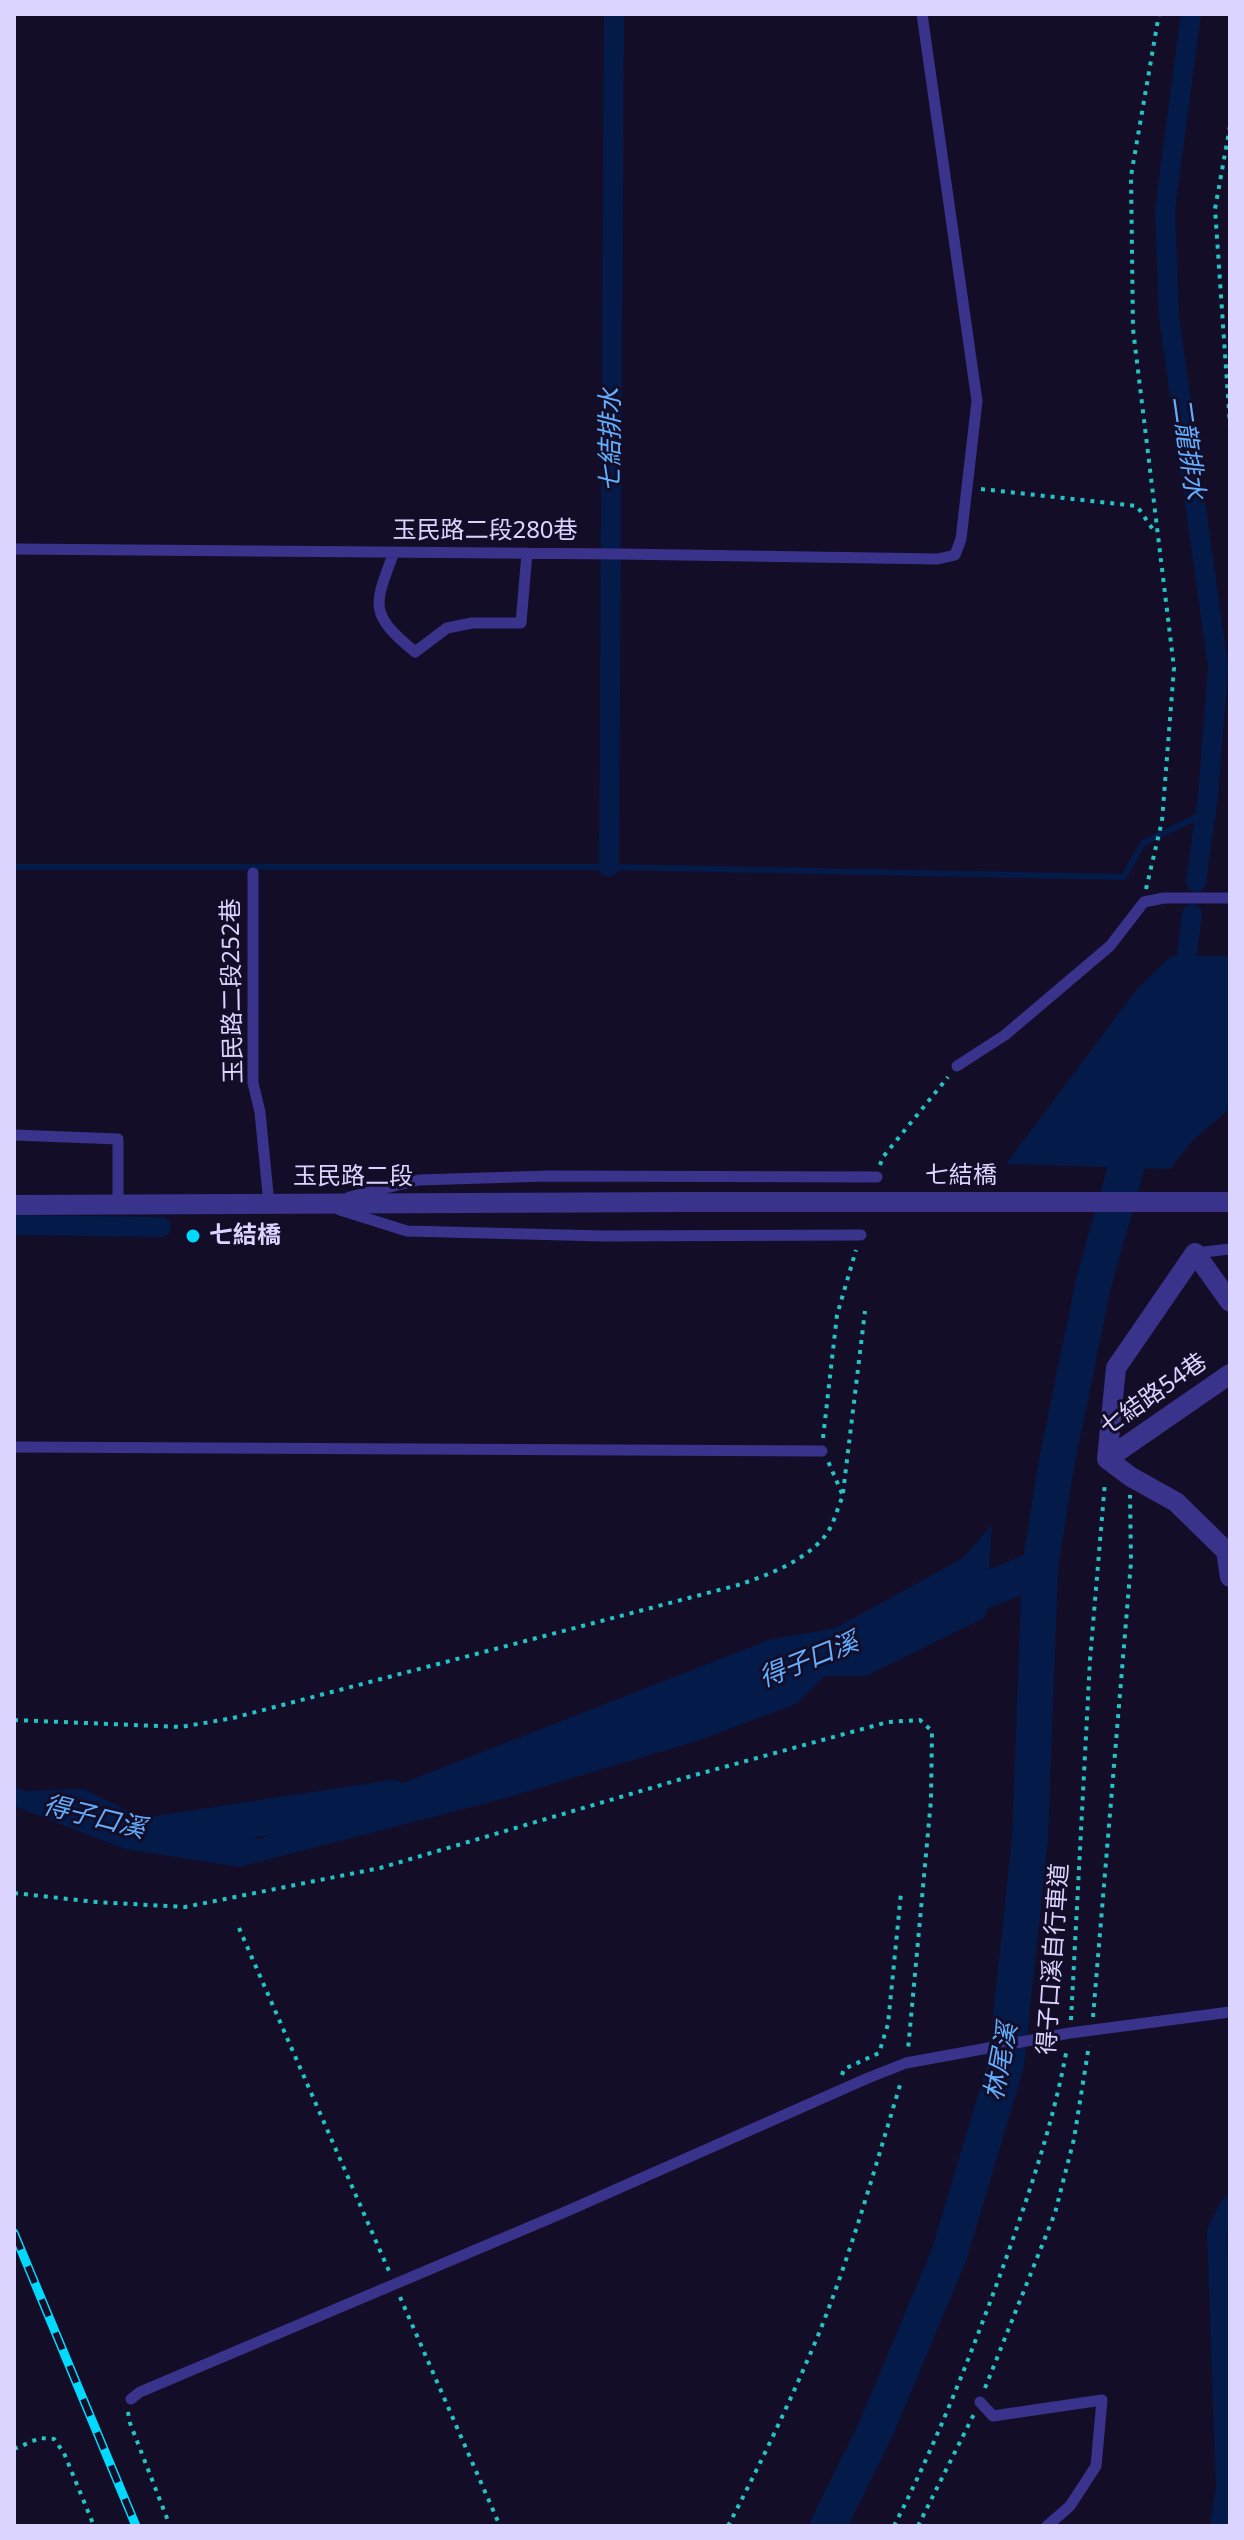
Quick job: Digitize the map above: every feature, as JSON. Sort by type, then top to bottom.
[{"type":"street","name":"玉民路二段","points":[[14,1205],[692,1202]]},
{"type":"street","name":"七結橋","points":[[692,1202],[1230,1202]]},
{"type":"street","points":[[1230,1302],[1195,1253],[1116,1368],[1107,1459],[1131,1477],[1176,1502],[1226,1551],[1230,1577]]},
{"type":"street","name":"七結路54巷","points":[[1107,1459],[1230,1374]]},
{"type":"lane","points":[[922,14],[977,401],[966,488]]},
{"type":"lane","name":"玉民路二段280巷","points":[[14,549],[938,559],[955,555],[961,539],[966,488]]},
{"type":"lane","points":[[394,552],[379,594],[379,615],[396,636],[415,652],[447,628],[472,623],[521,623],[527,553]]},
{"type":"lane","name":"玉民路二段252巷","points":[[253,873],[253,1083],[260,1112],[269,1204]]},
{"type":"lane","points":[[957,1066],[1005,1035],[1110,946],[1144,902],[1164,898],[1230,898]]},
{"type":"lane","points":[[14,1135],[118,1139],[118,1206]]},
{"type":"lane","points":[[321,1203],[419,1180],[548,1176],[877,1177]]},
{"type":"lane","points":[[321,1203],[407,1231],[603,1236],[861,1235]]},
{"type":"lane","points":[[1195,1253],[1230,1249]]},
{"type":"lane","points":[[14,1447],[822,1451]]},
{"type":"lane","points":[[131,2399],[140,2392],[906,2063],[1091,2029],[1230,2012]]},
{"type":"lane","points":[[980,2402],[993,2416],[1102,2400],[1096,2466],[1070,2506],[1047,2526]]},
{"type":"path","points":[[1144,902],[1162,821],[1174,668],[1133,329],[1131,176],[1159,14]]},
{"type":"path","points":[[1230,126],[1215,209],[1230,426]]},
{"type":"path","points":[[966,488],[1137,506],[1156,533]]},
{"type":"path","points":[[14,1720],[181,1727],[233,1718],[738,1585],[769,1574],[814,1547],[827,1534],[843,1496],[865,1311]]},
{"type":"path","points":[[822,1451],[843,1496]]},
{"type":"path","name":"得子口溪自行車道","points":[[894,2526],[919,2478],[971,2354],[1025,2205],[1062,2078],[1070,2033],[1090,1660],[1107,1459]]},
{"type":"path","points":[[918,2526],[980,2402],[1055,2213],[1074,2139],[1091,2029],[1131,1562],[1131,1477]]},
{"type":"path","points":[[14,1893],[185,1907],[380,1868],[725,1766],[888,1722],[920,1720],[932,1731],[931,1800],[906,2063],[865,2199],[818,2336],[761,2462],[728,2526]]},
{"type":"path","points":[[829,2080],[843,2075],[844,2069],[879,2053],[888,2024],[901,1893]]},
{"type":"path","points":[[239,1928],[500,2526]]},
{"type":"path","points":[[131,2399],[127,2408],[130,2423],[170,2526]]},
{"type":"path","points":[[14,2449],[40,2438],[54,2439],[64,2453],[94,2526]]},
{"type":"water","points":[[1171,956],[1230,956],[1230,1109],[1194,1139],[1170,1169],[1006,1164],[1137,989]]},
{"type":"water","points":[[992,1525],[986,1617],[866,1676],[825,1676],[796,1704],[697,1741],[495,1801],[239,1867],[125,1849],[14,1806],[14,1787],[24,1791],[84,1789],[138,1816],[260,1839],[771,1639],[836,1628],[963,1558]]},
{"type":"waterway","name":"七結排水","points":[[609,867],[614,14]]},
{"type":"waterway","name":"二龍排水","points":[[1191,14],[1165,209],[1169,316],[1218,667],[1208,796],[1196,882]]},
{"type":"waterway","points":[[14,867],[609,867],[1124,877],[1143,843],[1206,810]]},
{"type":"waterway","name":"二龍排水","points":[[1183,984],[1192,914]]},
{"type":"waterway","name":"林尾溪","points":[[828,2526],[876,2429],[949,2255],[1006,2064],[1030,1839],[1040,1568],[1056,1466],[1094,1281],[1128,1161],[1148,1126]]},
{"type":"waterway","points":[[14,1225],[161,1227]]},
{"type":"waterway","name":"得子口溪","points":[[942,1608],[1040,1568]]},
{"type":"waterway","name":"得子口溪","points":[[150,1835],[392,1798]]},
{"type":"waterway","points":[[1220,2526],[1226,2487],[1217,2232],[1230,2206]]},
{"type":"railway","points":[[14,2233],[136,2526]]},
{"type":"place","name":"七結橋","points":[[193,1236]]}]
